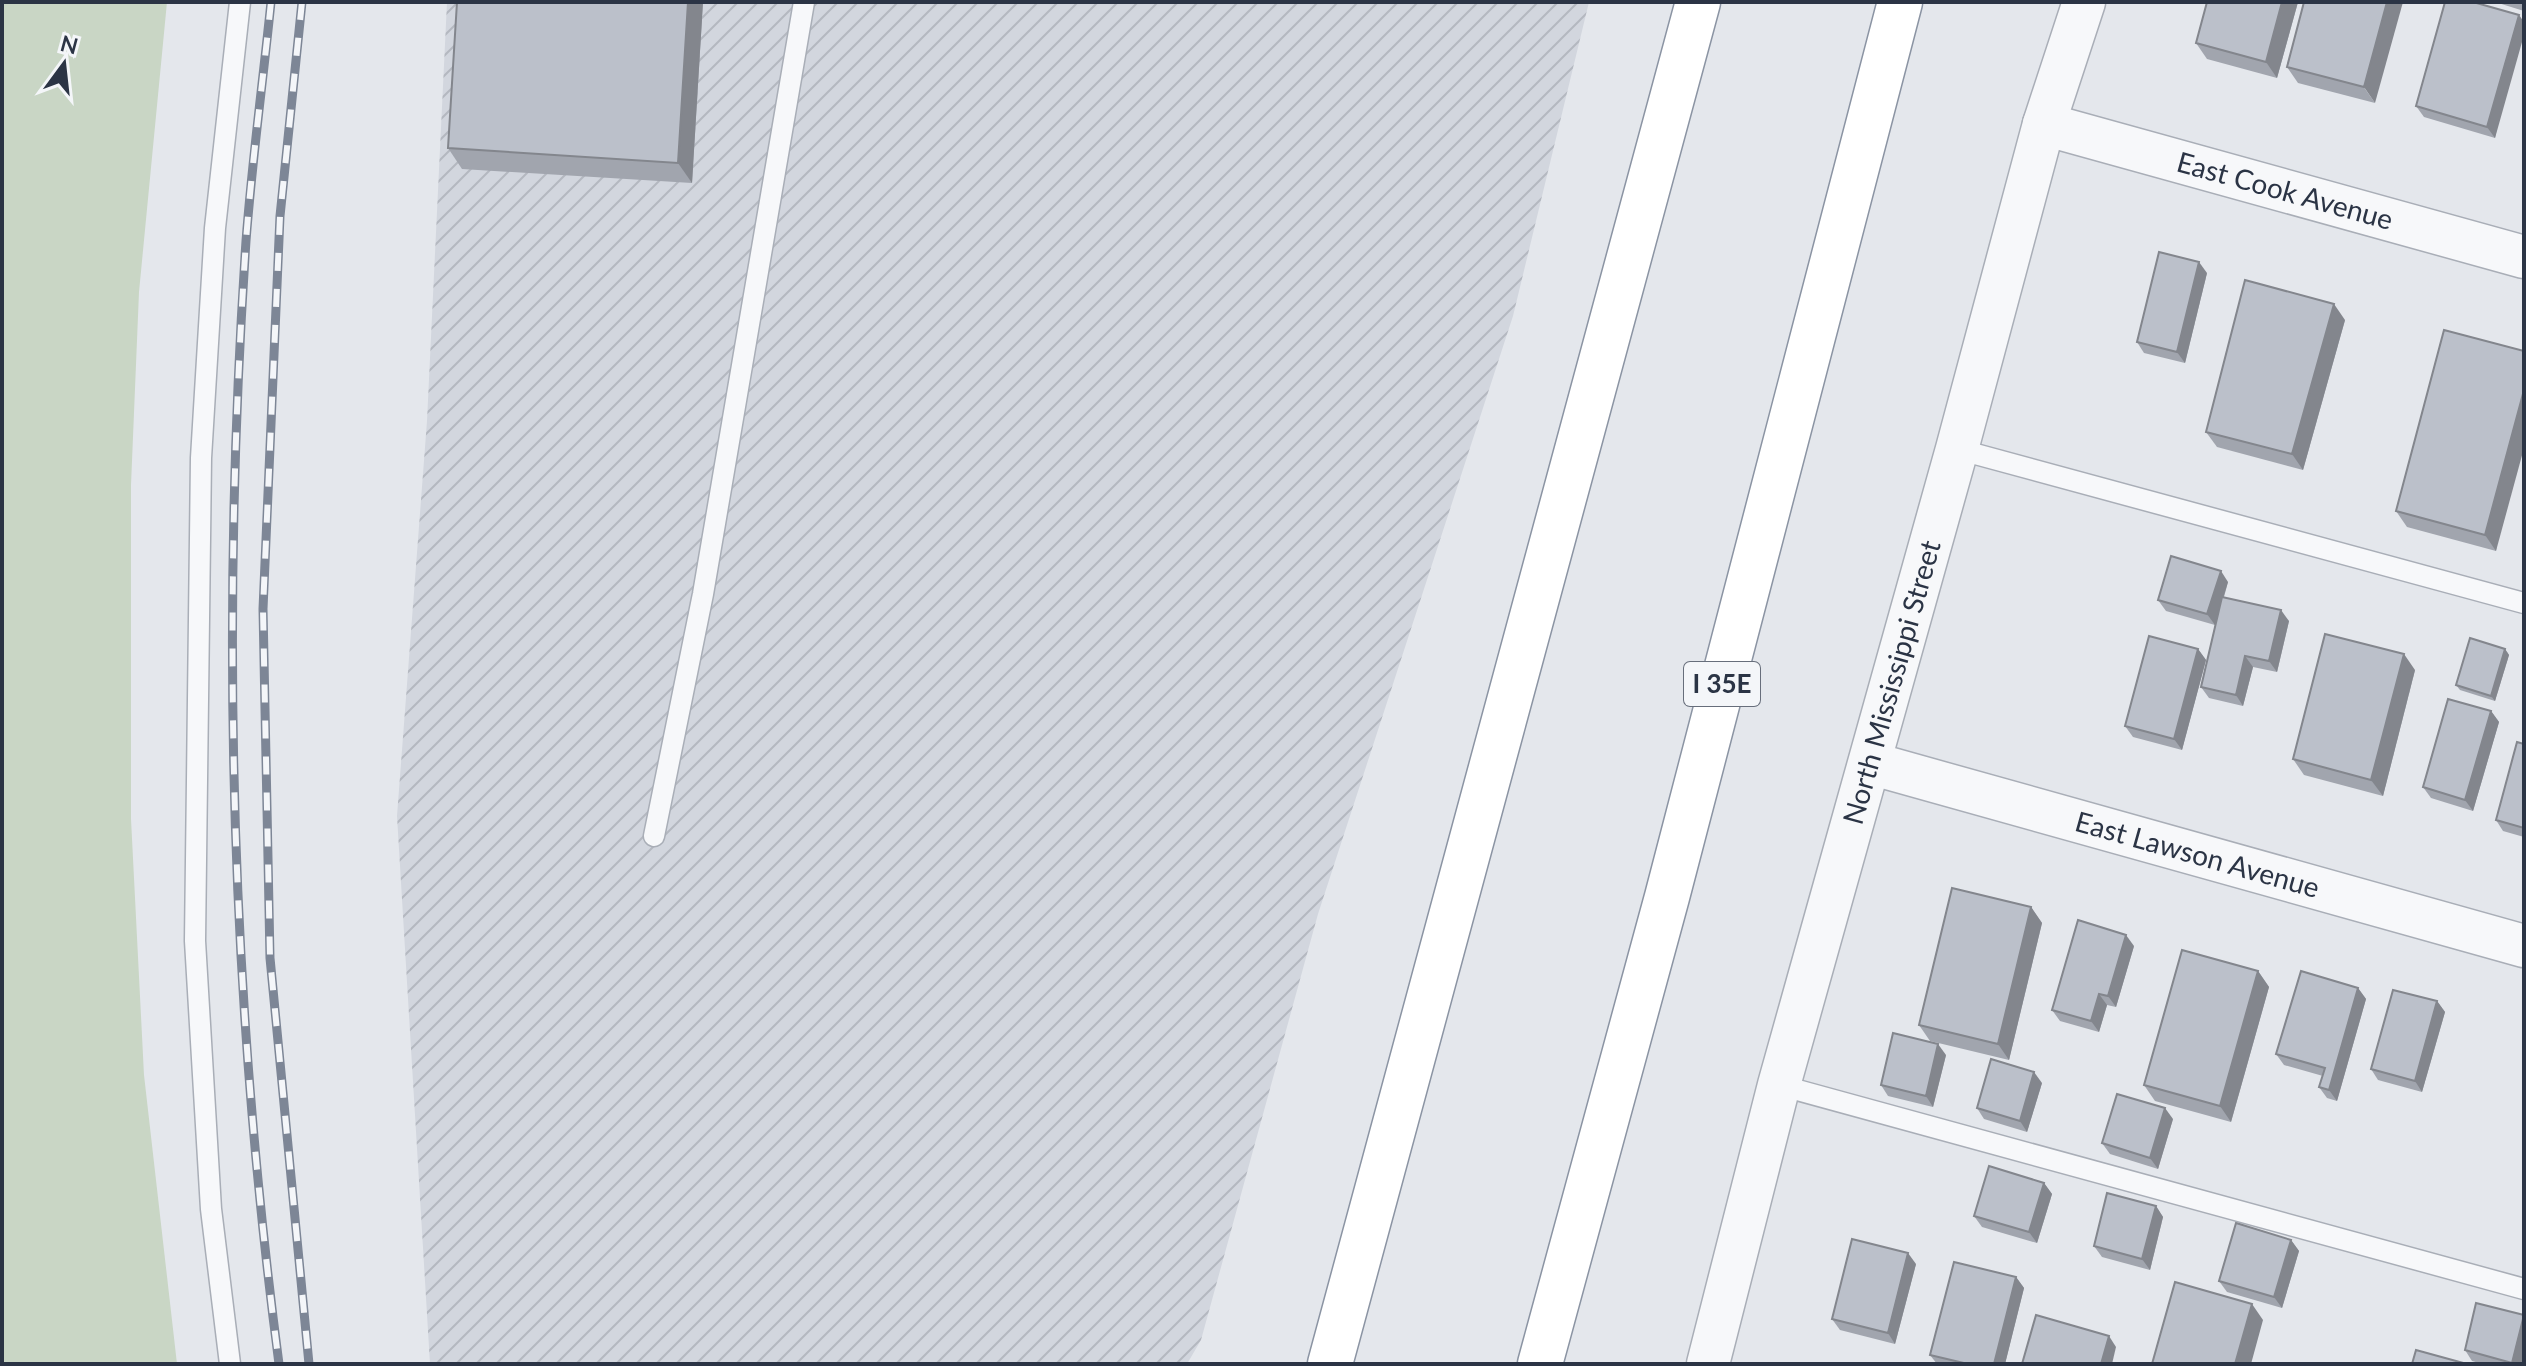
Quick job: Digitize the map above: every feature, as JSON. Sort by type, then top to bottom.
[{"type":"highway","points":[[1330,1364],[1698,2]]},
{"type":"highway","name":"I 35E","points":[[1540,1364],[1671,882],[1900,2]]},
{"type":"street","name":"North Mississippi Street","points":[[1708,1364],[1779,1085],[1957,449],[2044,124],[2084,2]]},
{"type":"street","name":"East Cook Avenue","points":[[2044,124],[2524,257]]},
{"type":"street","name":"East Lawson Avenue","points":[[1870,763],[2524,946]]},
{"type":"lane","points":[[230,1364],[211,1209],[195,910],[201,458],[215,228],[240,2]]},
{"type":"lane","points":[[654,836],[703,594],[804,2]]},
{"type":"lane","points":[[1957,449],[2524,603]]},
{"type":"lane","points":[[1779,1085],[2524,1289]]},
{"type":"shaded area","points":[[447,2],[1589,2],[1513,316],[1318,914],[1201,1340],[1187,1364],[430,1364],[397,816],[427,421]]},
{"type":"green space","points":[[2,2],[167,2],[139,292],[131,485],[131,819],[144,1075],[177,1364],[2,1364]]},
{"type":"building","points":[[457,2],[688,2],[678,163],[448,148]]},
{"type":"building","points":[[2207,2],[2282,2],[2266,62],[2196,43]]},
{"type":"building","points":[[2304,2],[2387,2],[2364,87],[2287,67]]},
{"type":"building","points":[[2445,2],[2473,2],[2519,15],[2487,127],[2416,106]]},
{"type":"building","points":[[2159,252],[2199,262],[2177,352],[2137,342]]},
{"type":"building","points":[[2245,280],[2334,304],[2292,454],[2206,432]]},
{"type":"building","points":[[2444,330],[2524,351],[2524,390],[2485,535],[2396,511]]},
{"type":"building","points":[[2171,556],[2221,571],[2207,614],[2158,600]]},
{"type":"building","points":[[2222,597],[2281,610],[2269,661],[2245,656],[2236,695],[2201,687]]},
{"type":"building","points":[[2325,634],[2404,654],[2371,780],[2293,759]]},
{"type":"building","points":[[2149,636],[2198,649],[2174,739],[2125,726]]},
{"type":"building","points":[[2470,638],[2505,649],[2491,696],[2456,685]]},
{"type":"building","points":[[2448,699],[2491,711],[2465,800],[2423,787]]},
{"type":"building","points":[[2517,742],[2524,744],[2524,828],[2496,820]]},
{"type":"building","points":[[1952,888],[2031,907],[1998,1044],[1919,1025]]},
{"type":"building","points":[[2078,920],[2126,935],[2108,996],[2099,994],[2091,1021],[2052,1010]]},
{"type":"building","points":[[2182,950],[2258,971],[2220,1106],[2144,1085]]},
{"type":"building","points":[[2301,971],[2358,988],[2329,1090],[2319,1087],[2325,1068],[2276,1054]]},
{"type":"building","points":[[2393,990],[2437,1001],[2415,1081],[2371,1069]]},
{"type":"building","points":[[1893,1033],[1938,1044],[1926,1096],[1881,1085]]},
{"type":"building","points":[[1991,1059],[2034,1072],[2020,1121],[1977,1108]]},
{"type":"building","points":[[2117,1094],[2165,1108],[2150,1158],[2102,1143]]},
{"type":"building","points":[[1989,1166],[2044,1183],[2029,1232],[1974,1216]]},
{"type":"building","points":[[2107,1193],[2156,1206],[2142,1259],[2094,1246]]},
{"type":"building","points":[[2236,1223],[2291,1240],[2274,1297],[2219,1281]]},
{"type":"building","points":[[1852,1239],[1908,1253],[1888,1333],[1832,1319]]},
{"type":"building","points":[[1954,1262],[2016,1277],[1994,1364],[1968,1364],[1930,1355]]},
{"type":"building","points":[[2175,1282],[2252,1304],[2235,1364],[2152,1364]]},
{"type":"building","points":[[2476,1303],[2524,1315],[2512,1363],[2465,1350]]},
{"type":"building","points":[[2036,1315],[2109,1336],[2101,1364],[2022,1364]]},
{"type":"building","points":[[2416,1350],[2467,1364],[2412,1364]]},
{"type":"railway","points":[[271,2],[246,241],[238,381],[233,663],[240,944],[262,1224],[279,1364]]},
{"type":"railway","points":[[302,2],[280,216],[263,609],[270,958],[309,1364]]}]
